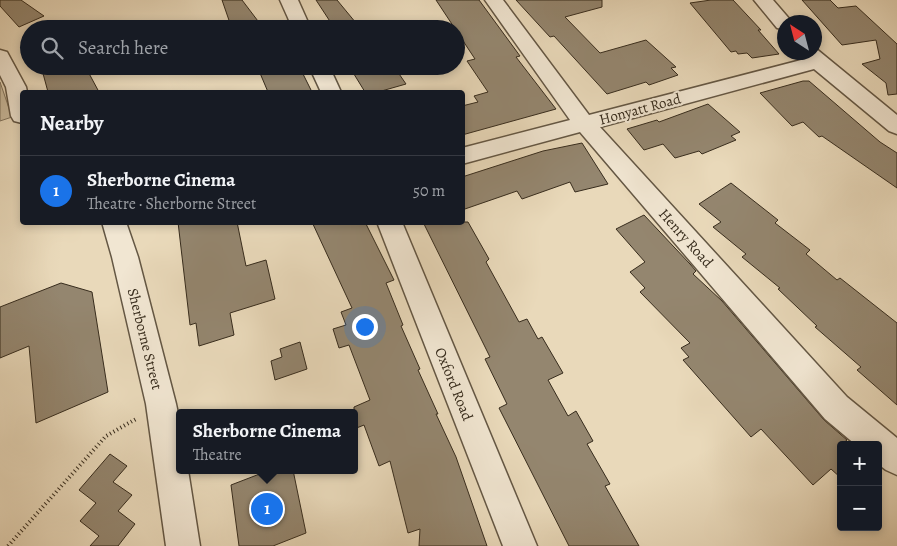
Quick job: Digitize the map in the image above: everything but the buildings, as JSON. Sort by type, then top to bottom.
[{"type":"street","points":[[289,0],[298,20]]},
{"type":"street","name":"Henry Road","points":[[494,0],[584,124],[836,408],[897,459]]},
{"type":"street","points":[[763,0],[777,16]]},
{"type":"street","points":[[0,56],[16,87],[20,106]]},
{"type":"street","name":"Honyatt Road","points":[[465,155],[584,124],[804,60]]},
{"type":"street","points":[[818,60],[897,126]]},
{"type":"street","points":[[323,75],[330,90]]},
{"type":"street","name":"Sherborne Street","points":[[115,225],[126,257],[161,404],[183,546]]},
{"type":"street","name":"Oxford Road","points":[[390,225],[520,546]]},
{"type":"path","points":[[8,546],[106,436],[161,404]]},
{"type":"shaded area","points":[[0,82],[12,117],[0,121]]},
{"type":"place","name":"Sherborne Cinema","points":[[267,509]]}]
